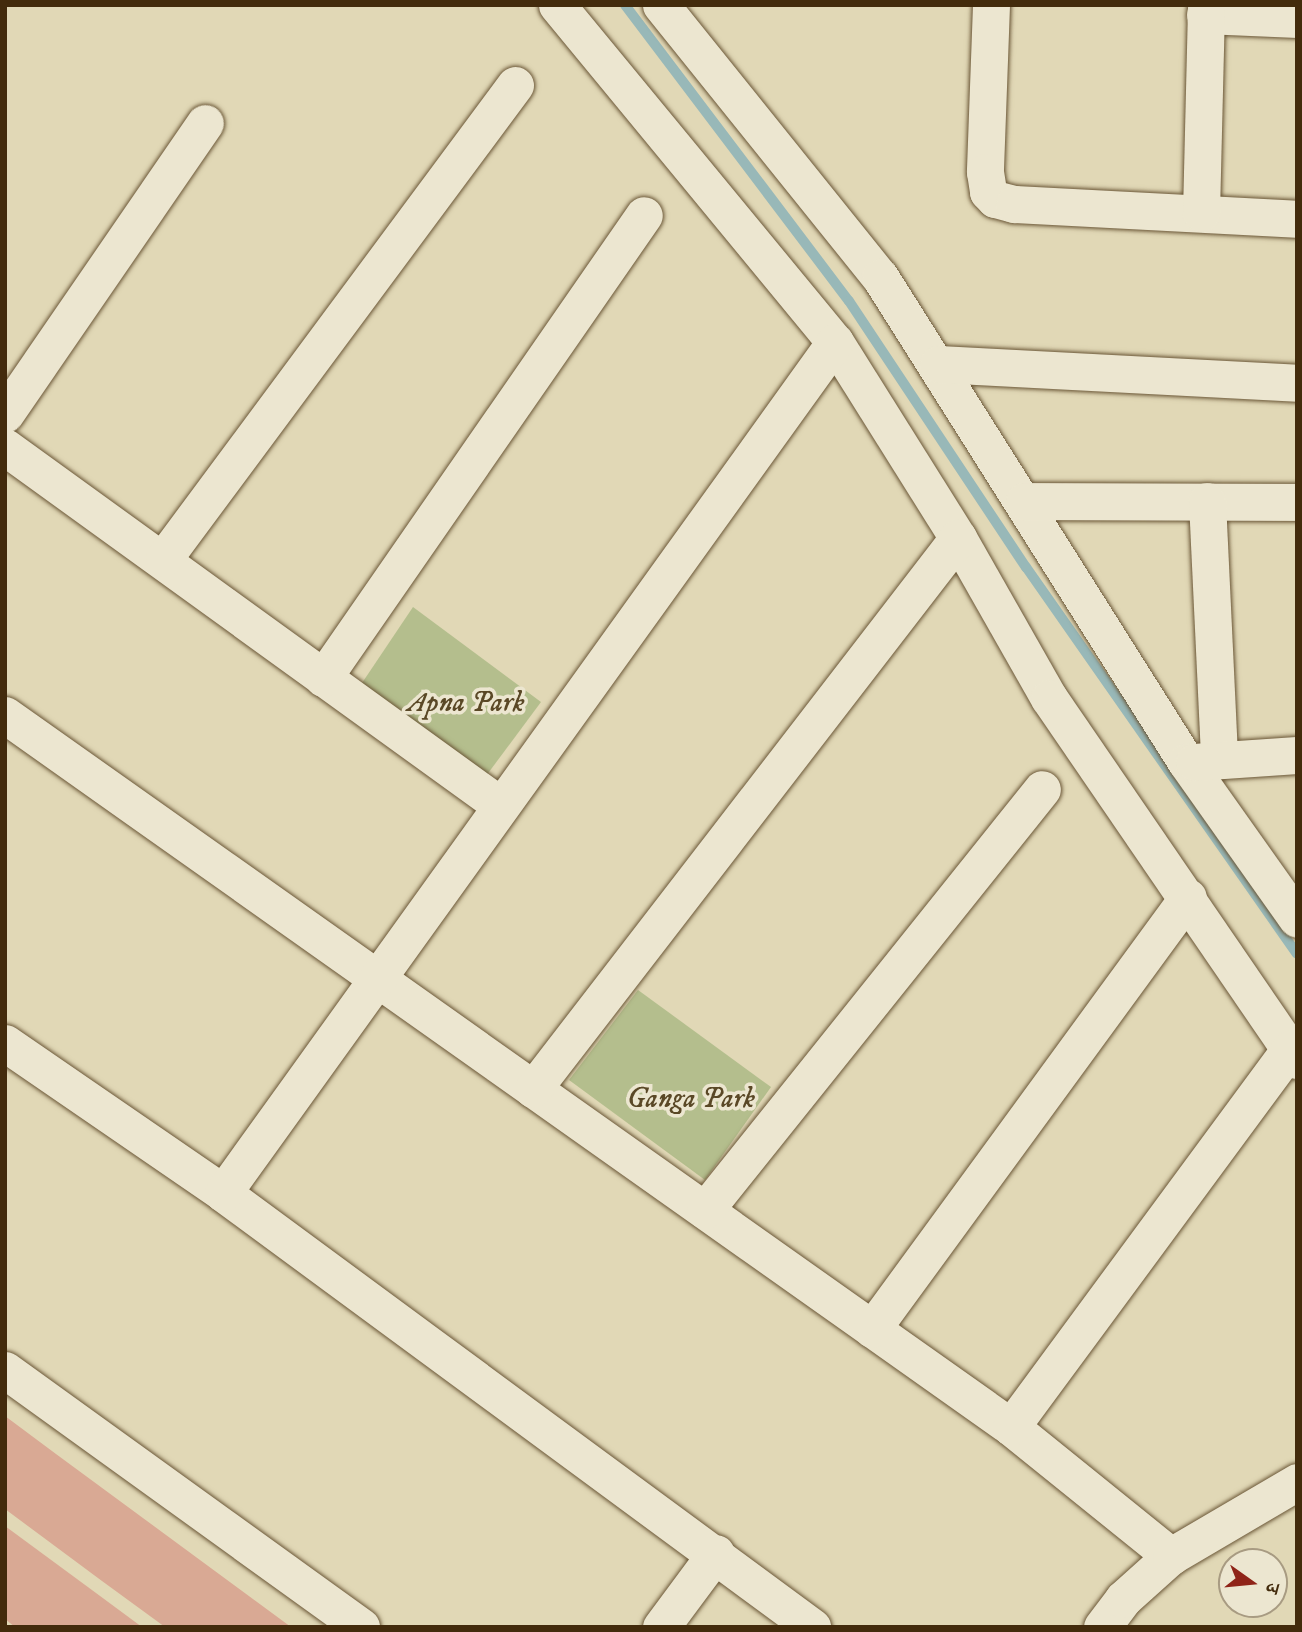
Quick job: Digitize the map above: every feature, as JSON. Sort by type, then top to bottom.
[{"type":"street","points":[[557,5],[835,342],[958,538],[1049,698],[1188,897],[1293,1054],[1010,1427]]},
{"type":"street","points":[[661,5],[880,277],[938,363],[1024,502],[1202,761],[1290,899]]},
{"type":"street","points":[[991,5],[985,172],[988,192],[995,199],[1014,204],[1297,219]]},
{"type":"street","points":[[1201,214],[1205,10],[1297,19]]},
{"type":"street","points":[[164,558],[515,85]]},
{"type":"street","points":[[5,414],[205,123]]},
{"type":"street","points":[[323,678],[644,215]]},
{"type":"street","points":[[223,1193],[835,342]]},
{"type":"street","points":[[938,363],[1297,383]]},
{"type":"street","points":[[5,447],[164,558],[323,678],[500,806]]},
{"type":"street","points":[[1202,761],[1208,501]]},
{"type":"street","points":[[1024,502],[1297,502]]},
{"type":"street","points":[[533,1089],[958,538]]},
{"type":"street","points":[[5,715],[1010,1427],[1171,1556]]},
{"type":"street","points":[[1202,761],[1297,755]]},
{"type":"street","points":[[705,1210],[1042,789]]},
{"type":"street","points":[[872,1329],[1188,897]]},
{"type":"street","points":[[5,1043],[223,1193],[716,1553],[812,1627]]},
{"type":"street","points":[[5,1370],[362,1627]]},
{"type":"street","points":[[1117,1622],[1171,1556],[1297,1482]]},
{"type":"street","points":[[661,1627],[716,1553]]},
{"type":"green space","name":"Apna Park","points":[[413,607],[541,702],[486,776],[362,683]]},
{"type":"green space","name":"Ganga Park","points":[[638,990],[771,1087],[705,1180],[569,1080]]},
{"type":"building","points":[[5,1416],[291,1627],[165,1627],[102,1581],[5,1509]]},
{"type":"building","points":[[5,1526],[142,1627],[15,1627],[5,1619]]},
{"type":"waterway","points":[[625,5],[849,301],[1026,567],[1297,954]]}]
